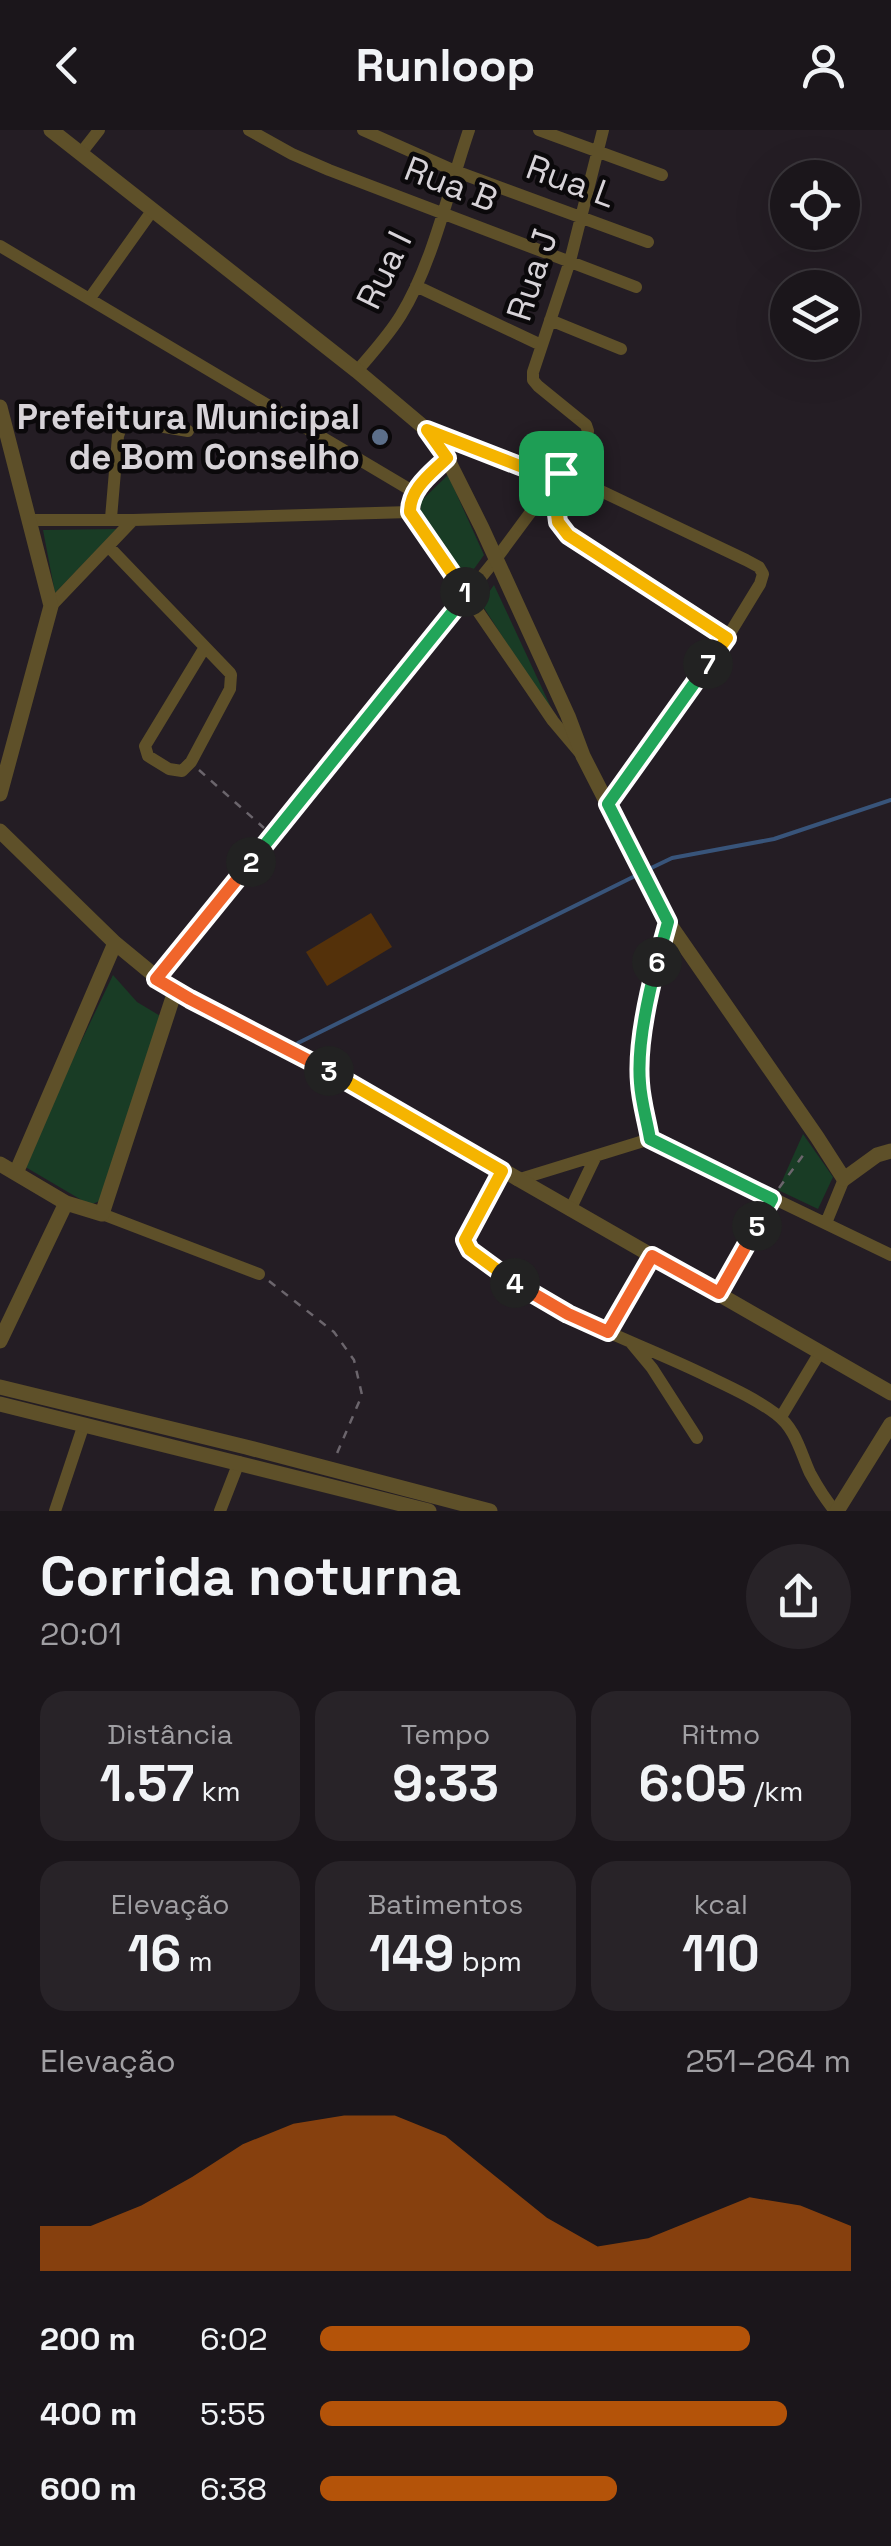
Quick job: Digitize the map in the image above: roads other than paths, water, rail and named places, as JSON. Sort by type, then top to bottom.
[{"type":"street","points":[[51,130],[357,370],[427,430],[447,458],[568,716],[582,756],[665,916],[844,1180]]},
{"type":"street","points":[[81,153],[99,130]]},
{"type":"street","name":"Rua B","points":[[249,130],[329,170],[636,287]]},
{"type":"street","name":"Rua L","points":[[363,130],[455,171],[648,242]]},
{"type":"street","name":"Rua I","points":[[357,370],[400,316],[416,286],[469,130]]},
{"type":"street","points":[[539,130],[662,175]]},
{"type":"street","name":"Rua J","points":[[559,476],[584,440],[587,428],[538,386],[534,365],[570,261],[603,130]]},
{"type":"street","points":[[90,298],[152,211]]},
{"type":"street","points":[[0,246],[414,492]]},
{"type":"street","points":[[416,286],[541,345]]},
{"type":"street","points":[[550,320],[621,349]]},
{"type":"street","points":[[0,406],[50,606]]},
{"type":"street","points":[[110,518],[122,424],[129,420],[188,431]]},
{"type":"street","points":[[427,430],[575,485]]},
{"type":"street","points":[[447,458],[414,492],[410,512],[553,721],[582,756]]},
{"type":"street","points":[[156,979],[559,476]]},
{"type":"street","points":[[608,804],[727,638],[760,584],[762,570],[578,482],[557,514],[568,535],[727,638]]},
{"type":"street","points":[[28,520],[410,512]]},
{"type":"street","points":[[0,794],[50,606],[133,520]]},
{"type":"street","points":[[108,546],[230,673],[231,684],[190,762],[182,771],[170,770],[148,756],[145,749],[205,647]]},
{"type":"street","points":[[0,831],[156,979],[332,1072],[891,1394]]},
{"type":"street","points":[[650,1139],[640,1064],[665,916]]},
{"type":"street","points":[[16,1173],[115,943]]},
{"type":"street","points":[[102,1214],[175,991]]},
{"type":"street","points":[[518,1180],[650,1139],[891,1255]]},
{"type":"street","points":[[826,1223],[844,1180],[878,1155],[891,1152]]},
{"type":"street","points":[[570,1210],[596,1156]]},
{"type":"street","points":[[0,1164],[66,1203],[259,1274]]},
{"type":"street","points":[[502,1171],[467,1234],[466,1245],[538,1298],[730,1387],[781,1418],[793,1432],[809,1470],[836,1511],[891,1424]]},
{"type":"street","points":[[0,1341],[66,1203]]},
{"type":"street","points":[[608,1332],[652,1256]]},
{"type":"street","points":[[630,1342],[698,1438]]},
{"type":"street","points":[[781,1418],[820,1352]]},
{"type":"street","points":[[0,1387],[328,1476],[490,1511]]},
{"type":"street","points":[[0,1404],[239,1462],[328,1476],[430,1511]]},
{"type":"street","points":[[54,1511],[84,1424]]},
{"type":"street","points":[[220,1511],[239,1462]]},
{"type":"waterway","points":[[647,870],[672,858],[774,839],[891,800]]},
{"type":"waterway","points":[[298,1043],[639,874]]},
{"type":"place","name":"Prefeitura Municipal de Bom Conselho","points":[[380,437]]}]
